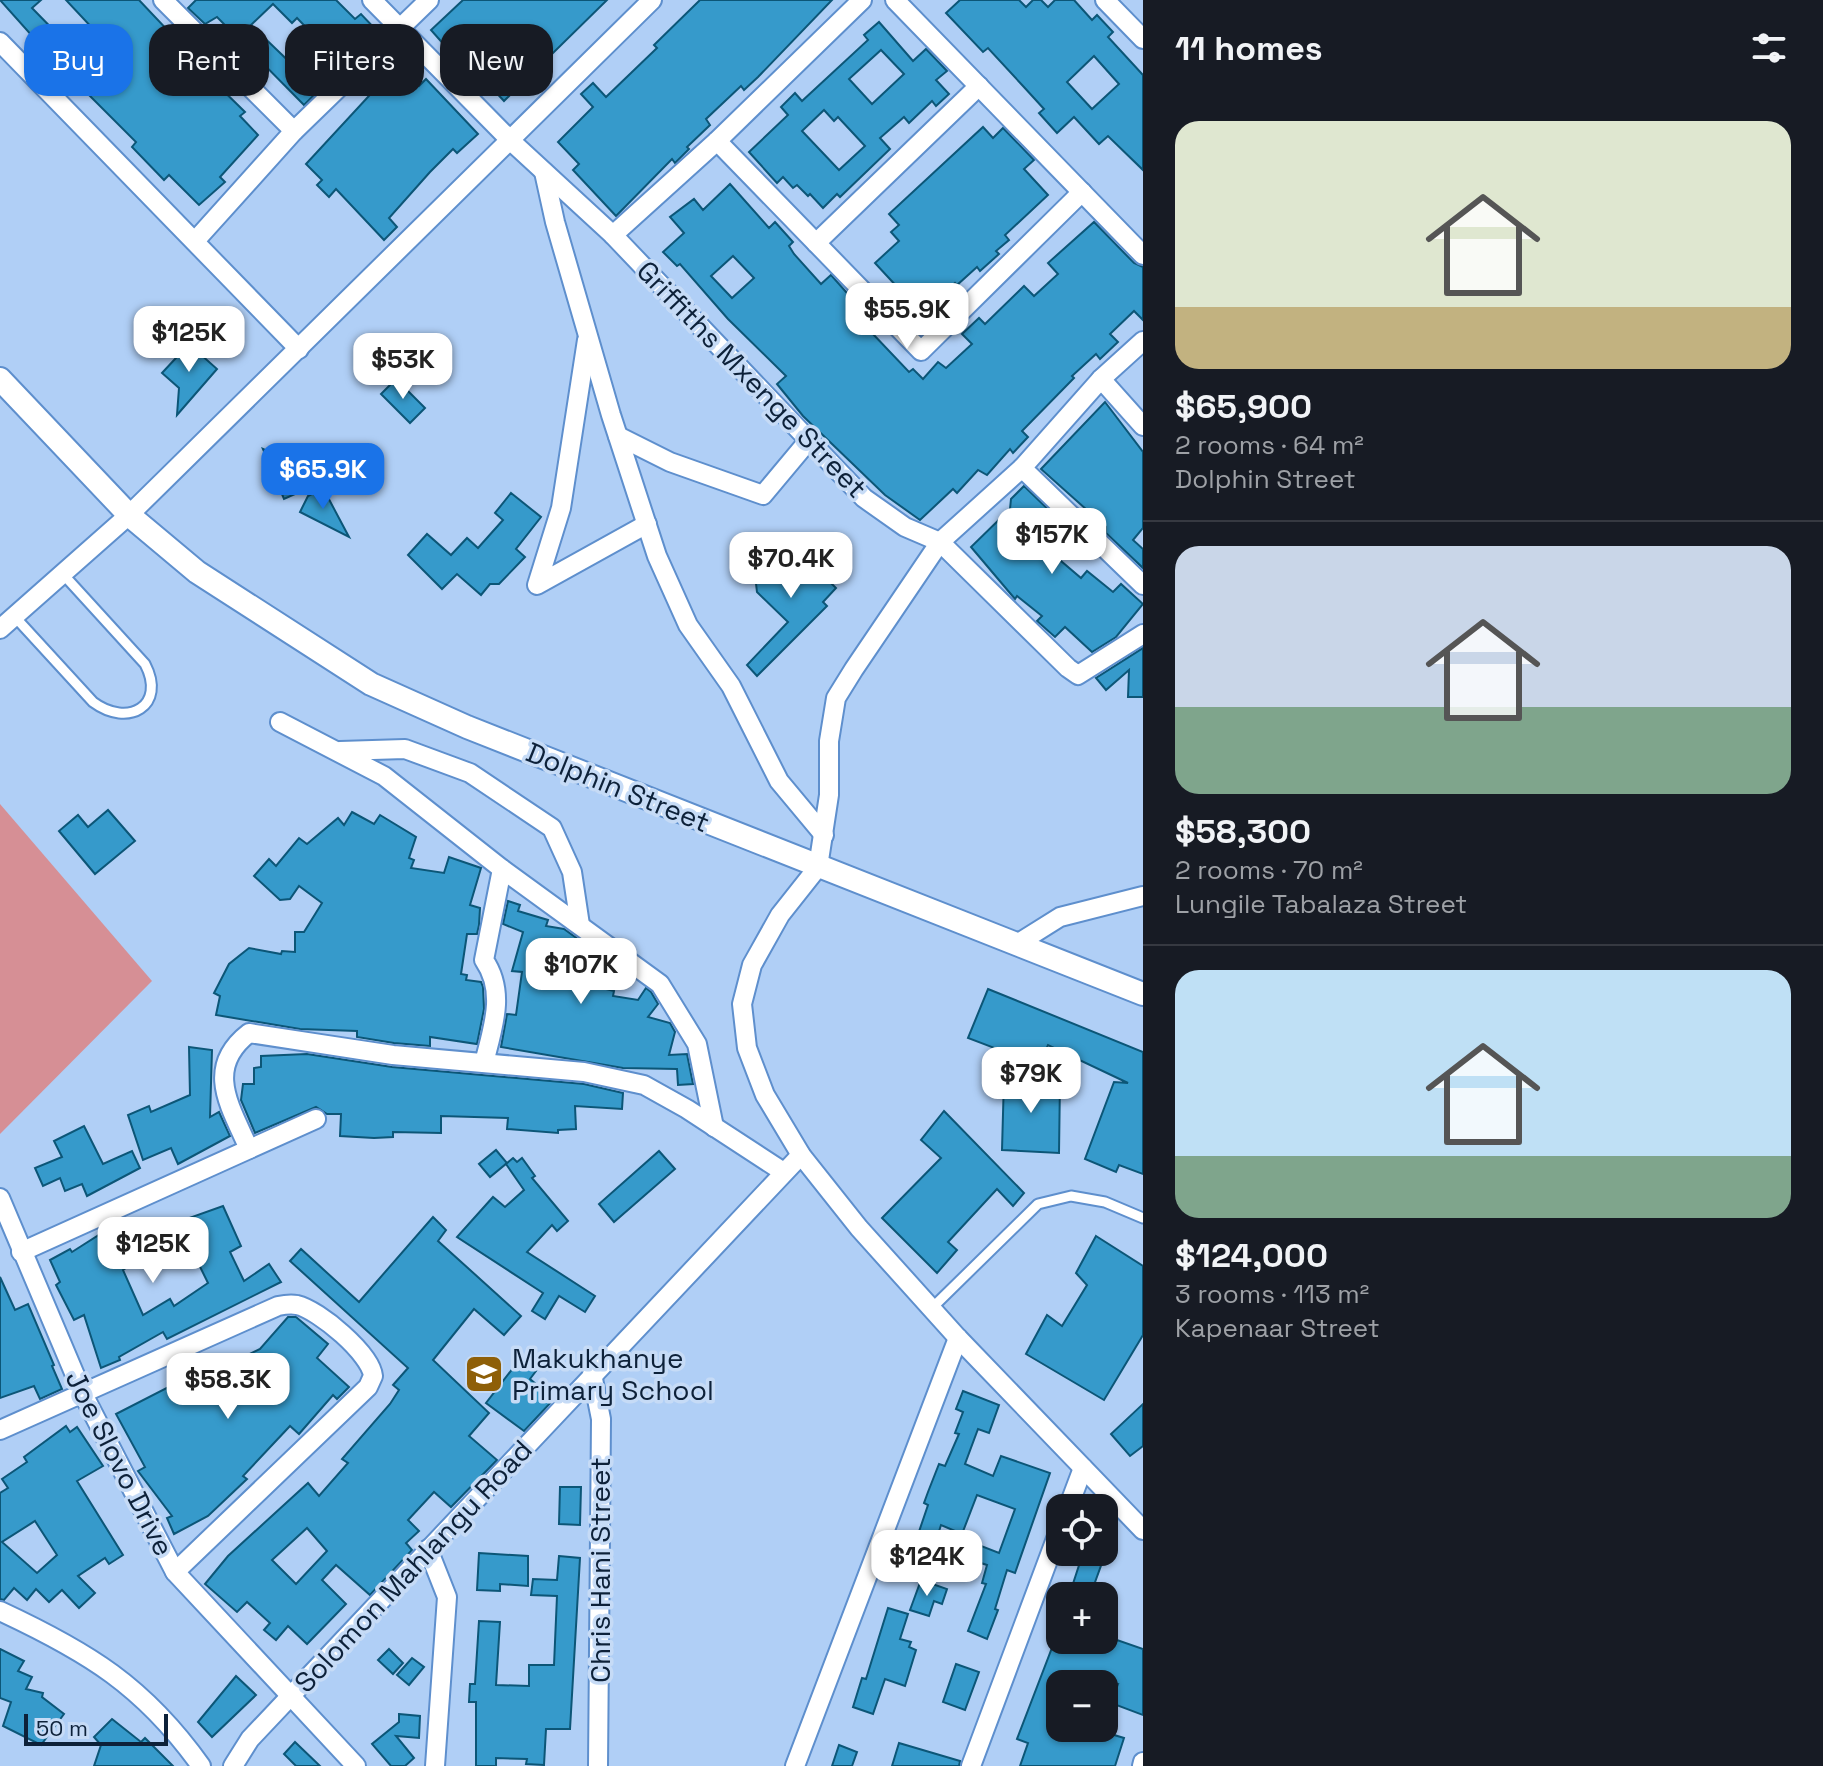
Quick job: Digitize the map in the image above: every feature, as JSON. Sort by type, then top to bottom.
[{"type":"street","points":[[163,0],[294,131]]},
{"type":"street","name":"Griffiths Mxenge Street","points":[[372,0],[397,24]]},
{"type":"street","points":[[405,24],[429,0]]},
{"type":"street","points":[[0,629],[129,515],[512,142],[652,0]]},
{"type":"street","points":[[613,235],[717,141],[862,0]]},
{"type":"street","points":[[895,0],[1143,255]]},
{"type":"street","points":[[1105,0],[1143,39]]},
{"type":"street","points":[[0,42],[299,349]]},
{"type":"street","name":"Griffiths Mxenge Street","points":[[424,52],[512,142],[613,235],[864,498],[905,527],[940,542]]},
{"type":"street","points":[[816,243],[979,86]]},
{"type":"street","points":[[195,241],[294,131],[330,96]]},
{"type":"street","points":[[717,141],[921,351],[1082,192]]},
{"type":"street","points":[[544,172],[555,222],[657,556],[688,625],[731,686],[779,781],[824,835]]},
{"type":"street","points":[[588,333],[561,508],[537,585],[647,524]]},
{"type":"street","points":[[1143,341],[1101,379],[1022,468],[940,542],[836,698],[829,741],[829,795],[818,867],[780,915],[752,965],[742,1004],[747,1048],[765,1095],[801,1155],[859,1228],[958,1338],[1143,1530]]},
{"type":"street","name":"Dolphin Street","points":[[0,379],[129,515],[232,597],[371,684],[467,727],[1143,994]]},
{"type":"street","points":[[1101,379],[1143,426]]},
{"type":"street","points":[[618,436],[670,462],[763,495],[809,440]]},
{"type":"street","points":[[1022,468],[1143,585]]},
{"type":"street","points":[[940,542],[1078,675],[1143,634]]},
{"type":"street","points":[[280,722],[384,776],[502,869],[660,984],[697,1044],[714,1127]]},
{"type":"street","points":[[338,752],[405,749],[470,773],[522,806],[552,828],[572,872],[580,925]]},
{"type":"street","points":[[484,1063],[495,1016],[497,978],[484,960],[502,869]]},
{"type":"street","points":[[1017,944],[1060,917],[1143,896]]},
{"type":"street","points":[[249,1149],[229,1105],[222,1073],[231,1047],[249,1033],[393,1055],[584,1072],[644,1085],[782,1171]]},
{"type":"street","points":[[21,1252],[316,1119]]},
{"type":"street","name":"Solomon Mahlangu Road","points":[[233,1766],[250,1739],[289,1697],[782,1171],[801,1155]]},
{"type":"street","name":"Joe Slovo Drive","points":[[0,1198],[83,1394],[175,1572],[356,1766]]},
{"type":"street","points":[[0,1430],[278,1306],[296,1305],[314,1312],[367,1356],[373,1376],[368,1387],[175,1572]]},
{"type":"street","points":[[795,1766],[958,1338]]},
{"type":"street","name":"Chris Hani Street","points":[[592,1374],[601,1419],[598,1766]]},
{"type":"street","points":[[1073,1494],[1083,1468]]},
{"type":"street","points":[[428,1549],[447,1597],[435,1766]]},
{"type":"street","points":[[971,1766],[1046,1565]]},
{"type":"street","points":[[0,1611],[67,1642],[110,1669],[175,1729],[201,1766]]},
{"type":"lane","points":[[15,617],[93,702],[108,713],[124,715],[137,712],[151,694],[151,676],[145,664],[62,573]]},
{"type":"lane","points":[[933,1307],[1038,1204],[1071,1196],[1105,1202],[1143,1218]]},
{"type":"shaded area","points":[[0,804],[152,981],[0,1134]]},
{"type":"building","points":[[0,0],[41,0],[32,8],[48,24],[24,24],[24,27]]},
{"type":"building","points":[[66,0],[139,0],[162,24],[149,24],[149,96],[229,96],[245,112],[240,116],[258,135],[220,177],[225,182],[199,205],[169,175],[164,180],[132,147],[136,142],[90,96],[133,96],[133,24],[88,24]]},
{"type":"building","points":[[196,0],[336,0],[355,19],[361,14],[370,24],[303,24],[297,18],[292,23],[273,4],[252,24],[224,24],[217,17],[205,24],[188,8]]},
{"type":"building","points":[[463,0],[607,0],[553,53],[553,24],[440,24],[440,40],[431,30]]},
{"type":"building","points":[[700,0],[832,0],[758,77],[744,90],[741,86],[706,119],[710,125],[687,147],[689,149],[675,163],[672,159],[616,216],[573,170],[579,164],[558,142],[593,107],[581,94],[593,83],[606,97],[657,48],[654,45]]},
{"type":"building","points":[[960,0],[1019,0],[1026,7],[1033,0],[1041,0],[1048,7],[1055,0],[1074,0],[1092,20],[1097,15],[1113,32],[1108,37],[1143,75],[1143,170],[1108,136],[1099,144],[1074,117],[1057,133],[1039,113],[1044,109],[988,48],[983,52],[946,13]],"holes":[[[1094,56],[1119,84],[1092,109],[1067,82]]]},
{"type":"building","points":[[879,22],[913,61],[926,49],[947,71],[936,80],[949,94],[936,106],[932,101],[909,123],[904,117],[880,138],[890,149],[840,197],[837,194],[823,208],[810,194],[808,196],[797,185],[793,188],[783,177],[777,183],[749,152],[788,115],[781,107],[795,93],[802,101],[868,40],[864,35]],"holes":[[[881,50],[904,74],[872,104],[849,79]],[[824,110],[834,121],[838,117],[865,146],[839,170],[802,131]]]},
{"type":"building","points":[[269,42],[285,58],[285,86],[269,70]]},
{"type":"building","points":[[426,79],[478,134],[457,153],[453,149],[389,218],[397,227],[384,240],[336,189],[329,197],[317,185],[322,180],[306,164],[369,96],[424,96]]},
{"type":"building","points":[[295,96],[313,96],[304,105]]},
{"type":"building","points":[[983,127],[993,138],[1003,128],[1034,160],[1024,169],[1048,195],[1005,235],[1009,240],[996,251],[999,254],[980,271],[977,267],[957,285],[955,283],[926,310],[904,286],[900,290],[875,263],[899,241],[891,232],[899,225],[889,214]]},
{"type":"building","points":[[730,184],[769,228],[775,222],[793,242],[789,246],[794,254],[821,284],[831,275],[878,328],[872,333],[909,372],[913,369],[923,379],[938,362],[946,368],[972,344],[962,334],[979,318],[985,324],[1024,286],[1034,296],[1058,274],[1048,263],[1094,222],[1134,263],[1143,267],[1143,320],[1134,311],[1110,334],[1118,342],[1100,359],[1096,354],[1072,376],[1074,378],[1022,431],[1028,437],[1013,453],[1010,449],[987,475],[978,470],[957,493],[953,489],[920,520],[885,495],[803,416],[777,384],[786,376],[728,319],[680,264],[677,266],[663,252],[684,233],[670,217],[694,199],[703,210]],"holes":[[[733,256],[754,278],[732,298],[711,276]]]},
{"type":"building","points":[[189,344],[217,369],[177,415],[179,388],[162,373]]},
{"type":"building","points":[[396,379],[425,408],[410,423],[381,394]]},
{"type":"building","points":[[1105,402],[1143,452],[1143,528],[1133,540],[1143,549],[1143,568],[1106,533],[1106,527],[1041,469]]},
{"type":"building","points":[[263,449],[307,471],[304,490],[284,499]]},
{"type":"building","points":[[1024,486],[1061,522],[1058,525],[1067,533],[1054,555],[1081,578],[1087,571],[1113,592],[1121,584],[1143,604],[1116,637],[1092,652],[1065,627],[1055,637],[1037,621],[1042,616],[1017,596],[1015,599],[971,547],[1010,509],[1011,499]]},
{"type":"building","points":[[323,488],[349,537],[300,512],[308,496]]},
{"type":"building","points":[[511,493],[541,517],[516,549],[525,557],[499,584],[490,584],[481,595],[457,574],[442,589],[408,555],[427,534],[451,555],[467,538],[478,548],[503,520],[495,513]]},
{"type":"building","points":[[785,537],[836,588],[823,602],[827,606],[757,676],[747,665],[788,622],[757,592],[755,575],[796,573],[772,551]]},
{"type":"building","points":[[1143,648],[1143,697],[1128,697],[1129,670],[1106,690],[1096,678]]},
{"type":"building","points":[[108,810],[135,841],[95,874],[59,831],[78,815],[88,827]]},
{"type":"building","points":[[352,812],[374,824],[380,815],[416,837],[409,858],[414,860],[411,868],[444,873],[449,857],[481,868],[470,905],[480,908],[479,925],[477,934],[467,934],[461,974],[467,975],[466,980],[481,982],[483,987],[484,1009],[477,1044],[430,1037],[430,1046],[394,1043],[357,1037],[357,1031],[300,1029],[216,1015],[220,996],[214,993],[229,964],[249,948],[281,954],[282,951],[295,952],[295,932],[304,932],[322,903],[299,886],[290,899],[280,900],[254,876],[269,859],[276,866],[299,838],[307,844],[338,818],[344,825]]},
{"type":"building","points":[[508,901],[520,905],[518,911],[548,920],[546,926],[564,929],[612,964],[594,986],[614,991],[613,996],[638,1000],[646,988],[651,992],[658,1004],[648,1017],[670,1023],[675,1032],[669,1055],[687,1054],[693,1084],[678,1085],[677,1069],[623,1068],[501,1047],[507,1014],[516,1015],[522,972],[512,971],[523,932],[503,924]]},
{"type":"building","points":[[988,989],[1143,1052],[1143,1174],[1119,1165],[1116,1172],[1085,1159],[1114,1082],[1128,1083],[1048,1045],[1039,1065],[968,1038]]},
{"type":"building","points":[[189,1047],[212,1050],[210,1117],[219,1112],[230,1136],[178,1164],[171,1148],[143,1160],[128,1115],[149,1106],[151,1112],[190,1095]]},
{"type":"building","points":[[307,1054],[392,1067],[584,1084],[623,1093],[622,1109],[575,1106],[576,1129],[558,1130],[558,1133],[507,1129],[508,1118],[441,1116],[441,1133],[393,1132],[393,1137],[374,1138],[340,1136],[341,1114],[327,1114],[316,1107],[255,1133],[241,1100],[243,1084],[254,1084],[254,1068],[261,1067],[261,1056]]},
{"type":"building","points":[[1004,1078],[1060,1080],[1059,1153],[1002,1150]]},
{"type":"building","points":[[944,1111],[1024,1193],[1013,1206],[997,1189],[948,1242],[957,1250],[937,1273],[882,1218],[941,1158],[921,1140]]},
{"type":"building","points":[[84,1126],[103,1164],[132,1151],[140,1168],[87,1196],[82,1184],[65,1191],[60,1178],[43,1186],[35,1168],[62,1157],[54,1141]]},
{"type":"building","points":[[496,1150],[507,1163],[490,1177],[479,1164]]},
{"type":"building","points":[[659,1151],[675,1169],[614,1222],[599,1204]]},
{"type":"building","points":[[513,1158],[517,1162],[522,1158],[535,1176],[532,1178],[568,1221],[557,1231],[552,1225],[527,1252],[595,1296],[585,1312],[559,1296],[545,1319],[532,1311],[543,1293],[457,1237],[493,1197],[505,1207],[524,1190],[506,1164]]},
{"type":"building","points":[[223,1206],[241,1246],[230,1252],[244,1281],[269,1264],[281,1282],[167,1339],[163,1332],[119,1357],[120,1360],[101,1368],[84,1315],[74,1320],[56,1285],[60,1282],[50,1260],[70,1249],[72,1252],[102,1233],[113,1252],[132,1241],[134,1245],[163,1222],[173,1236],[123,1270],[143,1315],[170,1299],[174,1306],[208,1283],[178,1222]]},
{"type":"building","points":[[433,1217],[446,1230],[438,1241],[521,1316],[504,1335],[474,1309],[433,1360],[489,1413],[469,1436],[497,1460],[451,1507],[434,1492],[408,1520],[419,1531],[406,1543],[412,1550],[370,1595],[336,1565],[322,1580],[346,1604],[307,1644],[288,1626],[276,1640],[264,1630],[270,1623],[247,1602],[237,1612],[205,1584],[228,1556],[308,1483],[319,1496],[348,1463],[342,1459],[390,1404],[399,1390],[393,1385],[408,1368],[290,1261],[301,1249],[359,1302]],"holes":[[[307,1528],[327,1551],[296,1584],[272,1560]]]},
{"type":"building","points":[[1096,1236],[1143,1266],[1143,1335],[1104,1400],[1026,1354],[1047,1315],[1062,1326],[1087,1285],[1076,1273]]},
{"type":"building","points":[[0,1277],[15,1310],[28,1304],[62,1389],[40,1399],[34,1386],[0,1398]]},
{"type":"building","points":[[288,1317],[296,1317],[328,1344],[317,1358],[349,1387],[337,1399],[333,1395],[299,1434],[290,1426],[243,1476],[247,1479],[208,1516],[174,1534],[167,1518],[172,1516],[138,1471],[145,1467],[116,1414],[186,1378],[189,1384],[260,1349]]},
{"type":"building","points":[[520,1359],[536,1371],[530,1379],[554,1399],[524,1431],[486,1403]]},
{"type":"building","points":[[963,1391],[999,1405],[989,1433],[978,1429],[965,1464],[993,1476],[1001,1456],[1050,1473],[1015,1573],[1007,1570],[995,1609],[998,1610],[987,1639],[968,1631],[986,1584],[982,1583],[987,1565],[965,1558],[971,1542],[999,1553],[1015,1509],[977,1495],[962,1534],[941,1525],[925,1576],[906,1570],[928,1505],[924,1503],[928,1492],[939,1464],[945,1466],[959,1434],[955,1433],[963,1412],[956,1409]]},
{"type":"building","points":[[1143,1404],[1143,1446],[1130,1456],[1111,1434]]},
{"type":"building","points":[[66,1426],[70,1432],[77,1427],[103,1466],[77,1481],[123,1555],[109,1564],[105,1558],[78,1576],[95,1593],[79,1608],[62,1590],[49,1602],[36,1589],[27,1600],[14,1588],[4,1600],[0,1599],[0,1493],[8,1488],[2,1479],[27,1462],[24,1457]],"holes":[[[35,1521],[57,1555],[37,1573],[2,1542]]]},
{"type":"building","points":[[560,1487],[581,1487],[580,1525],[559,1524]]},
{"type":"building","points":[[479,1553],[528,1556],[528,1586],[500,1584],[500,1591],[477,1590]]},
{"type":"building","points":[[559,1556],[580,1558],[570,1729],[546,1729],[544,1765],[526,1764],[527,1759],[496,1758],[496,1766],[476,1766],[476,1702],[469,1702],[470,1684],[475,1684],[479,1621],[500,1622],[496,1685],[529,1686],[529,1665],[554,1665],[557,1596],[531,1595],[533,1579],[557,1580]]},
{"type":"building","points":[[1079,1566],[1101,1566],[1095,1582],[1074,1582]]},
{"type":"building","points":[[921,1580],[947,1589],[942,1604],[934,1601],[929,1616],[910,1610]]},
{"type":"building","points":[[888,1608],[908,1614],[900,1639],[911,1642],[909,1647],[916,1650],[905,1686],[885,1679],[873,1714],[853,1707],[862,1678],[866,1679]]},
{"type":"building","points":[[1118,1640],[1143,1649],[1143,1715],[1118,1706],[1118,1670],[1046,1670],[1046,1742],[1118,1742],[1118,1736],[1124,1738],[1115,1766],[1020,1766],[1028,1743],[1017,1739],[1050,1654],[1118,1654]]},
{"type":"building","points":[[0,1649],[24,1661],[18,1671],[32,1677],[26,1689],[43,1693],[42,1697],[64,1714],[41,1745],[3,1726],[11,1702],[0,1698]]},
{"type":"building","points":[[389,1649],[403,1663],[393,1674],[378,1660]]},
{"type":"building","points":[[412,1658],[424,1667],[409,1685],[397,1675]]},
{"type":"building","points":[[956,1664],[979,1672],[965,1710],[943,1702]]},
{"type":"building","points":[[236,1676],[256,1695],[212,1737],[198,1722]]},
{"type":"building","points":[[399,1714],[420,1716],[419,1738],[396,1736],[414,1758],[405,1766],[391,1766],[372,1744],[399,1722]]},
{"type":"building","points":[[112,1719],[141,1742],[145,1738],[173,1766],[94,1766],[101,1745],[94,1737]]},
{"type":"building","points":[[295,1742],[320,1766],[296,1766],[284,1754]]},
{"type":"building","points":[[899,1743],[960,1761],[959,1766],[892,1766]]},
{"type":"building","points":[[839,1745],[857,1752],[852,1766],[832,1766]]},
{"type":"place","name":"Makukhanye Primary School","points":[[484,1374]]}]
